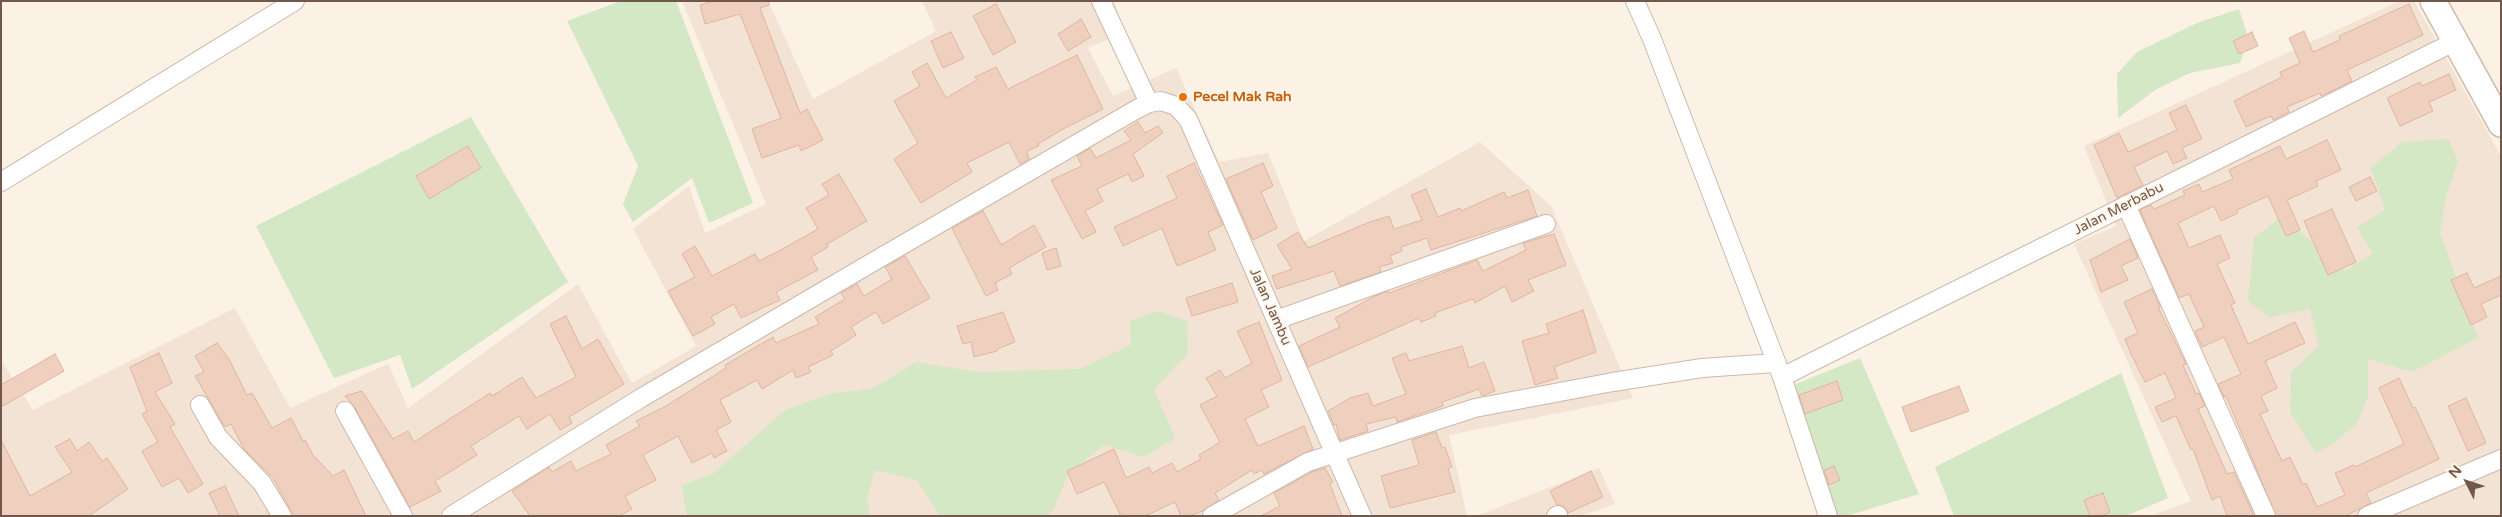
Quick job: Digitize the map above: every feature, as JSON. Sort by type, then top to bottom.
[{"type":"street","points":[[1,182],[295,1]]},
{"type":"street","points":[[451,516],[658,388],[1149,103],[1101,1]]},
{"type":"street","points":[[1635,1],[1652,38],[1778,370],[1828,516]]},
{"type":"street","points":[[2433,1],[2501,124]]},
{"type":"street","name":"Jalan Merbabu","points":[[1778,370],[2126,205],[2456,41]]},
{"type":"street","name":"Jalan Jambu","points":[[1149,103],[1171,103],[1188,119],[1362,516]]},
{"type":"street","points":[[2126,205],[2266,516]]},
{"type":"street","points":[[1276,320],[1546,224]]},
{"type":"street","points":[[1212,516],[1308,462],[1475,408],[1613,382],[1702,368],[1778,370]]},
{"type":"street","points":[[200,405],[218,437],[262,483],[282,516]]},
{"type":"street","points":[[346,411],[403,516]]},
{"type":"street","points":[[2367,516],[2501,459]]},
{"type":"shaded area","points":[[682,1],[768,1],[813,99],[936,31],[922,1],[1114,1],[1125,32],[1088,48],[1113,96],[1176,68],[1219,162],[1268,153],[1304,241],[1480,142],[1551,206],[1633,398],[1449,435],[1467,516],[1,516],[1,360],[33,410],[235,308],[290,408],[388,364],[408,408],[578,284],[632,383],[696,346],[633,229],[689,186],[705,233],[766,204]]},
{"type":"shaded area","points":[[2400,1],[2414,1],[2501,156],[2501,516],[2150,516],[2191,501],[2074,244],[2116,226],[2084,146]]},
{"type":"shaded area","points":[[1599,468],[1615,504],[1580,516],[1477,516]]},
{"type":"green space","points":[[621,1],[676,1],[753,203],[709,223],[692,178],[633,222],[623,204],[638,166],[567,21]]},
{"type":"green space","points":[[2239,9],[2248,37],[2240,63],[2190,73],[2155,90],[2118,118],[2117,74],[2137,52],[2197,23]]},
{"type":"green space","points":[[471,117],[568,282],[412,389],[400,355],[334,378],[256,226]]},
{"type":"green space","points":[[2448,139],[2458,161],[2446,197],[2440,233],[2478,338],[2412,372],[2368,359],[2368,397],[2357,423],[2335,442],[2316,453],[2290,412],[2291,372],[2319,346],[2310,309],[2269,317],[2248,301],[2254,238],[2282,216],[2345,271],[2373,253],[2357,228],[2385,210],[2371,168],[2402,142]]},
{"type":"green space","points":[[1158,311],[1187,321],[1188,353],[1154,390],[1175,438],[1144,457],[1104,445],[1068,474],[1054,508],[1047,516],[940,516],[917,480],[875,470],[867,497],[870,516],[687,516],[682,485],[713,474],[785,410],[830,394],[874,388],[916,362],[977,372],[1080,369],[1131,345],[1130,321]]},
{"type":"green space","points":[[1860,358],[1919,494],[1846,516],[1834,516],[1791,386]]},
{"type":"green space","points":[[2121,373],[2168,498],[2126,516],[1954,516],[1935,467]]},
{"type":"building","points":[[714,1],[769,1],[769,5],[760,8],[800,113],[807,109],[823,140],[801,151],[799,145],[762,158],[752,129],[781,118],[740,14],[705,24],[700,5]]},
{"type":"building","points":[[996,4],[1016,42],[993,55],[973,16]]},
{"type":"building","points":[[2409,4],[2423,35],[2347,70],[2352,81],[2321,96],[2320,93],[2287,107],[2289,112],[2273,120],[2271,116],[2246,127],[2234,101],[2282,77],[2280,72],[2300,63],[2289,38],[2304,31],[2313,52],[2340,40],[2339,36]]},
{"type":"building","points":[[1081,19],[1091,37],[1068,51],[1058,34]]},
{"type":"building","points":[[951,32],[964,58],[943,68],[931,41]]},
{"type":"building","points":[[2252,32],[2258,46],[2239,54],[2233,41]]},
{"type":"building","points":[[1077,55],[1103,109],[1065,128],[1038,144],[1039,146],[1027,151],[1029,159],[1020,164],[1009,142],[967,163],[972,172],[921,203],[894,159],[918,143],[894,101],[920,86],[912,72],[927,63],[946,98],[977,80],[975,77],[996,67],[1008,89]]},
{"type":"building","points":[[2449,74],[2456,90],[2429,102],[2433,111],[2400,126],[2387,98],[2420,82],[2422,86]]},
{"type":"building","points":[[2186,105],[2202,139],[2182,148],[2187,158],[2173,164],[2167,151],[2134,167],[2143,185],[2117,198],[2094,145],[2119,133],[2128,152],[2177,130],[2169,113]]},
{"type":"building","points":[[1138,122],[1145,133],[1158,126],[1163,133],[1133,154],[1144,176],[1132,182],[1128,174],[1097,189],[1103,201],[1085,211],[1096,232],[1082,239],[1051,180],[1082,166],[1077,156],[1090,148],[1096,158],[1131,140],[1124,131]]},
{"type":"building","points":[[2327,140],[2341,170],[2316,181],[2318,186],[2287,200],[2300,230],[2286,236],[2268,196],[2237,210],[2238,213],[2221,221],[2214,206],[2178,223],[2189,248],[2220,235],[2230,258],[2217,264],[2235,303],[2231,305],[2248,344],[2295,322],[2305,343],[2265,361],[2277,388],[2261,396],[2268,411],[2260,414],[2282,461],[2290,457],[2303,485],[2306,483],[2317,507],[2345,495],[2335,473],[2354,465],[2355,467],[2404,444],[2379,388],[2399,378],[2413,408],[2415,407],[2439,459],[2366,493],[2371,503],[2345,516],[2276,516],[2226,396],[2224,397],[2218,384],[2241,374],[2224,337],[2202,347],[2195,331],[2204,327],[2189,294],[2179,298],[2140,210],[2151,205],[2154,209],[2185,195],[2183,191],[2199,184],[2202,192],[2233,179],[2229,170],[2280,146],[2286,159]]},
{"type":"building","points":[[468,146],[481,168],[429,199],[416,176]]},
{"type":"building","points":[[1194,163],[1223,225],[1208,232],[1216,250],[1177,266],[1162,228],[1123,246],[1114,227],[1177,198],[1167,176]]},
{"type":"building","points":[[1263,163],[1273,186],[1261,192],[1277,228],[1253,240],[1226,179]]},
{"type":"building","points":[[839,174],[867,221],[827,244],[828,247],[811,257],[818,270],[776,292],[780,300],[741,318],[734,304],[711,317],[715,324],[693,336],[668,291],[695,277],[682,254],[695,246],[712,276],[755,254],[759,261],[777,252],[818,229],[806,208],[829,195],[822,184]]},
{"type":"building","points":[[2370,177],[2377,191],[2356,201],[2349,187]]},
{"type":"building","points":[[1426,189],[1438,217],[1460,208],[1461,211],[1504,192],[1507,198],[1528,190],[1537,216],[1431,250],[1427,238],[1401,247],[1402,251],[1390,256],[1393,263],[1379,267],[1381,272],[1340,286],[1334,271],[1277,289],[1272,276],[1292,269],[1277,245],[1298,232],[1308,248],[1367,223],[1389,216],[1394,229],[1422,220],[1411,195]]},
{"type":"building","points":[[2332,209],[2356,262],[2328,275],[2304,221]]},
{"type":"building","points":[[983,211],[1001,245],[1034,225],[1046,247],[1009,268],[1012,274],[995,283],[998,290],[986,296],[952,228]]},
{"type":"building","points":[[1554,234],[1566,265],[1528,280],[1534,291],[1512,302],[1505,286],[1475,303],[1473,299],[1435,313],[1436,316],[1421,322],[1419,318],[1308,367],[1299,346],[1340,327],[1335,318],[1373,297],[1388,291],[1389,293],[1477,260],[1483,271],[1526,250],[1523,243]]},
{"type":"building","points":[[2130,239],[2138,258],[2121,266],[2128,280],[2101,292],[2090,260]]},
{"type":"building","points":[[1056,248],[1061,266],[1047,270],[1042,253]]},
{"type":"building","points":[[905,256],[930,298],[883,324],[876,312],[851,327],[856,335],[831,351],[833,355],[808,367],[811,372],[796,378],[793,370],[762,389],[757,380],[720,400],[731,422],[716,430],[727,451],[714,458],[712,453],[692,463],[678,436],[643,455],[656,480],[625,496],[632,509],[619,516],[530,516],[512,491],[549,467],[552,472],[571,461],[576,471],[611,454],[606,445],[640,426],[636,421],[666,406],[726,368],[725,365],[773,337],[776,343],[819,324],[815,317],[845,299],[841,293],[857,284],[864,296],[892,279],[885,267]]},
{"type":"building","points":[[2467,273],[2474,288],[2501,276],[2501,295],[2481,304],[2487,317],[2471,325],[2451,280]]},
{"type":"building","points":[[1232,283],[1238,302],[1192,316],[1186,298]]},
{"type":"building","points":[[2152,289],[2160,307],[2158,307],[2186,364],[2183,365],[2196,394],[2199,393],[2205,406],[2198,409],[2227,474],[2234,472],[2254,516],[2227,516],[2220,496],[2212,500],[2193,449],[2191,450],[2176,416],[2162,422],[2155,407],[2176,398],[2165,373],[2145,382],[2132,356],[2125,339],[2138,333],[2124,302]]},
{"type":"building","points":[[1583,310],[1596,352],[1554,367],[1558,378],[1535,385],[1522,341],[1549,333],[1546,324]]},
{"type":"building","points":[[1003,312],[1015,342],[997,349],[997,351],[974,357],[971,342],[963,344],[957,326]]},
{"type":"building","points":[[566,316],[582,349],[598,339],[624,384],[569,417],[572,423],[560,430],[550,414],[527,429],[519,416],[471,446],[477,455],[435,481],[441,491],[410,507],[354,406],[345,396],[362,391],[393,439],[408,431],[414,442],[490,393],[492,396],[522,377],[536,398],[576,377],[550,324]]},
{"type":"building","points":[[1259,322],[1282,380],[1261,390],[1269,407],[1245,419],[1258,446],[1304,426],[1313,449],[1264,474],[1262,470],[1254,474],[1252,470],[1215,493],[1219,500],[1203,511],[1189,516],[1181,516],[1175,502],[1145,516],[1121,516],[1104,482],[1077,494],[1067,471],[1114,449],[1126,478],[1149,467],[1152,473],[1172,463],[1177,472],[1201,459],[1199,455],[1220,442],[1200,405],[1217,396],[1206,378],[1220,370],[1225,378],[1252,363],[1237,331]]},
{"type":"building","points":[[217,343],[229,359],[247,395],[252,393],[272,428],[291,418],[313,455],[333,476],[344,470],[366,516],[294,516],[273,478],[244,449],[231,424],[225,427],[195,376],[204,372],[195,356]]},
{"type":"building","points":[[1462,346],[1469,368],[1484,362],[1495,391],[1482,396],[1479,389],[1442,402],[1443,406],[1397,422],[1396,417],[1366,424],[1368,431],[1340,440],[1336,424],[1334,425],[1328,411],[1350,398],[1368,393],[1373,406],[1406,394],[1392,358],[1406,353],[1409,361]]},
{"type":"building","points":[[159,353],[172,383],[155,392],[175,424],[170,427],[203,484],[188,493],[179,478],[162,487],[142,451],[158,442],[142,414],[147,411],[130,367]]},
{"type":"building","points":[[55,354],[64,371],[1,407],[1,385]]},
{"type":"building","points":[[1837,381],[1843,400],[1805,414],[1799,395]]},
{"type":"building","points":[[1959,386],[1969,411],[1911,432],[1902,407]]},
{"type":"building","points":[[2466,398],[2486,443],[2468,451],[2448,406]]},
{"type":"building","points":[[1436,432],[1442,448],[1445,447],[1452,467],[1448,468],[1455,492],[1390,508],[1381,476],[1419,465],[1412,440]]},
{"type":"building","points":[[70,439],[77,451],[89,442],[102,461],[107,458],[128,489],[89,516],[1,516],[1,440],[30,496],[72,472],[55,447]]},
{"type":"building","points":[[1834,466],[1840,480],[1829,485],[1824,470]]},
{"type":"building","points":[[1325,468],[1333,482],[1330,484],[1342,516],[1261,516],[1280,506],[1274,493],[1312,472]]},
{"type":"building","points":[[1591,471],[1603,497],[1568,513],[1564,506],[1557,505],[1550,491]]},
{"type":"building","points":[[225,486],[239,516],[220,516],[209,493]]},
{"type":"building","points":[[2103,493],[2110,512],[2101,516],[2090,516],[2084,500]]},
{"type":"place","name":"Pecel Mak Rah","points":[[1183,97]]}]
